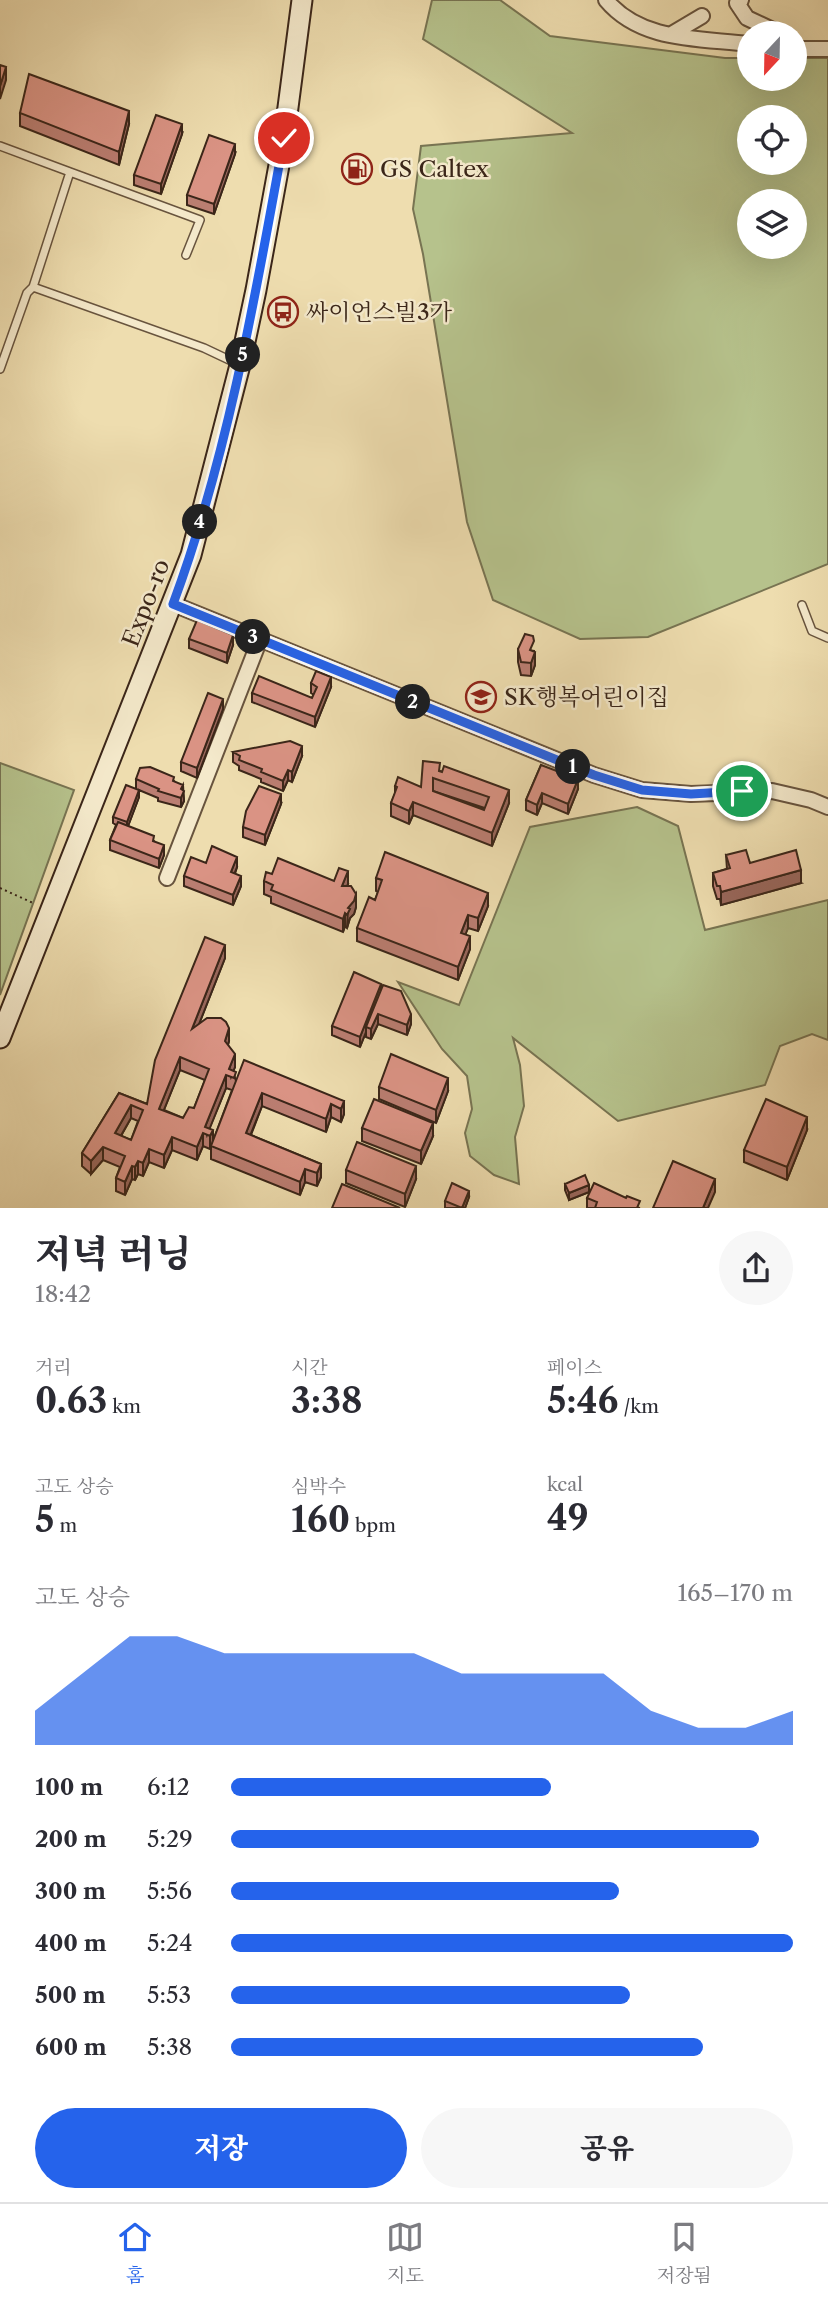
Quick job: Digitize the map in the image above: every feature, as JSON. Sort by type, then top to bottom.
[{"type":"main road","name":"Expo-ro","points":[[0,1038],[191,555],[240,365],[284,138],[302,0]]},
{"type":"street","points":[[606,0],[622,17],[637,26],[670,35],[737,43]]},
{"type":"street","points":[[741,0],[737,3],[747,18],[753,21]]},
{"type":"street","points":[[670,35],[702,16]]},
{"type":"street","points":[[807,49],[828,49]]},
{"type":"street","points":[[173,604],[594,775],[642,790],[691,794],[772,791],[828,807]]},
{"type":"street","points":[[167,878],[260,639]]},
{"type":"lane","points":[[0,146],[200,220],[186,256]]},
{"type":"lane","points":[[0,369],[27,293],[33,287],[69,172]]},
{"type":"lane","points":[[33,287],[204,348],[240,365]]},
{"type":"lane","points":[[802,605],[813,631],[828,638]]},
{"type":"path","points":[[0,888],[33,903]]},
{"type":"green space","points":[[432,0],[500,0],[550,36],[737,58],[737,91],[807,91],[807,58],[828,58],[828,564],[648,637],[580,639],[493,600],[467,522],[423,254],[413,209],[421,146],[572,133],[423,39]]},
{"type":"green space","points":[[0,763],[74,790],[0,995]]},
{"type":"green space","points":[[637,807],[678,826],[705,930],[828,900],[828,1040],[812,1034],[780,1046],[765,1085],[618,1121],[513,1038],[520,1065],[524,1106],[515,1137],[519,1184],[494,1175],[470,1156],[465,1133],[472,1109],[467,1076],[442,1049],[398,982],[459,1005],[530,827]]},
{"type":"building","points":[[0,65],[6,67],[0,86]]},
{"type":"building","points":[[29,74],[129,111],[119,152],[20,113]]},
{"type":"building","points":[[156,115],[182,124],[161,184],[134,175]]},
{"type":"building","points":[[209,135],[235,144],[214,204],[187,195]]},
{"type":"building","points":[[197,620],[233,635],[227,653],[189,639]]},
{"type":"building","points":[[525,634],[533,636],[530,650],[535,652],[531,663],[521,662],[518,649]]},
{"type":"building","points":[[316,671],[331,677],[315,717],[252,693],[259,676],[312,698],[317,687],[311,683]]},
{"type":"building","points":[[208,693],[223,699],[197,768],[181,762]]},
{"type":"building","points":[[290,741],[302,746],[292,772],[288,770],[283,781],[239,760],[240,756],[233,752]]},
{"type":"building","points":[[423,761],[440,763],[439,771],[442,772],[444,766],[509,790],[492,833],[413,802],[409,811],[391,803],[398,777],[421,787]],"holes":[[[433,778],[489,797],[484,810],[433,791]]]},
{"type":"building","points":[[541,765],[578,779],[568,804],[542,793],[537,805],[526,800]]},
{"type":"building","points":[[150,767],[174,777],[173,781],[183,785],[181,798],[158,791],[159,789],[136,779],[140,768]]},
{"type":"building","points":[[126,785],[139,790],[127,822],[113,817]]},
{"type":"building","points":[[259,786],[281,794],[265,835],[243,827],[246,811]]},
{"type":"building","points":[[118,822],[154,836],[153,841],[164,845],[159,859],[110,840]]},
{"type":"building","points":[[212,846],[237,857],[231,872],[241,876],[233,895],[184,876],[191,857],[206,863]]},
{"type":"building","points":[[746,850],[750,863],[796,850],[801,870],[721,892],[713,873],[730,868],[726,855]]},
{"type":"building","points":[[385,852],[488,893],[478,918],[468,915],[461,933],[470,936],[458,967],[357,928],[369,897],[375,900],[382,880],[376,878]]},
{"type":"building","points":[[278,858],[334,881],[339,868],[348,871],[342,886],[351,886],[356,894],[347,915],[345,913],[343,919],[271,890],[273,885],[264,881],[266,872],[272,874]]},
{"type":"building","points":[[205,937],[225,945],[192,1029],[207,1018],[221,1018],[229,1028],[225,1041],[235,1054],[229,1069],[236,1072],[234,1078],[226,1075],[205,1127],[213,1130],[210,1136],[203,1133],[197,1147],[172,1137],[164,1155],[149,1149],[143,1163],[138,1161],[135,1167],[132,1166],[125,1182],[116,1178],[125,1156],[103,1147],[91,1161],[82,1153],[119,1093],[147,1104],[155,1060]],"holes":[[[180,1057],[209,1069],[194,1108],[189,1107],[183,1118],[159,1109]],[[131,1105],[143,1110],[131,1140],[115,1133]]]},
{"type":"building","points":[[354,972],[381,984],[360,1037],[332,1026]]},
{"type":"building","points":[[383,985],[401,991],[411,1014],[407,1025],[378,1014],[371,1029],[366,1027]]},
{"type":"building","points":[[391,1054],[448,1078],[436,1110],[379,1087]]},
{"type":"building","points":[[244,1060],[344,1101],[341,1109],[331,1104],[326,1119],[262,1093],[246,1133],[321,1164],[317,1173],[305,1169],[300,1182],[211,1146]]},
{"type":"building","points":[[374,1099],[433,1123],[421,1151],[362,1128]]},
{"type":"building","points":[[766,1099],[807,1117],[787,1167],[744,1150]]},
{"type":"building","points":[[357,1142],[416,1166],[405,1194],[346,1170]]},
{"type":"building","points":[[673,1161],[715,1179],[703,1208],[653,1208]]},
{"type":"building","points":[[585,1175],[589,1185],[569,1193],[565,1184]]},
{"type":"building","points":[[452,1183],[469,1191],[462,1208],[445,1201]]},
{"type":"building","points":[[594,1183],[626,1198],[627,1196],[640,1201],[637,1208],[595,1208],[597,1202],[587,1198]]},
{"type":"building","points":[[342,1184],[400,1208],[332,1208]]},
{"type":"place","name":"GS Caltex","points":[[357,169]]},
{"type":"place","name":"싸이언스빌3가","points":[[283,312]]},
{"type":"place","name":"SK행복어린이집","points":[[481,697]]},
{"type":"route","points":[[284,138],[240,365],[191,555],[173,604],[594,775],[642,790],[691,794],[742,791]]}]
